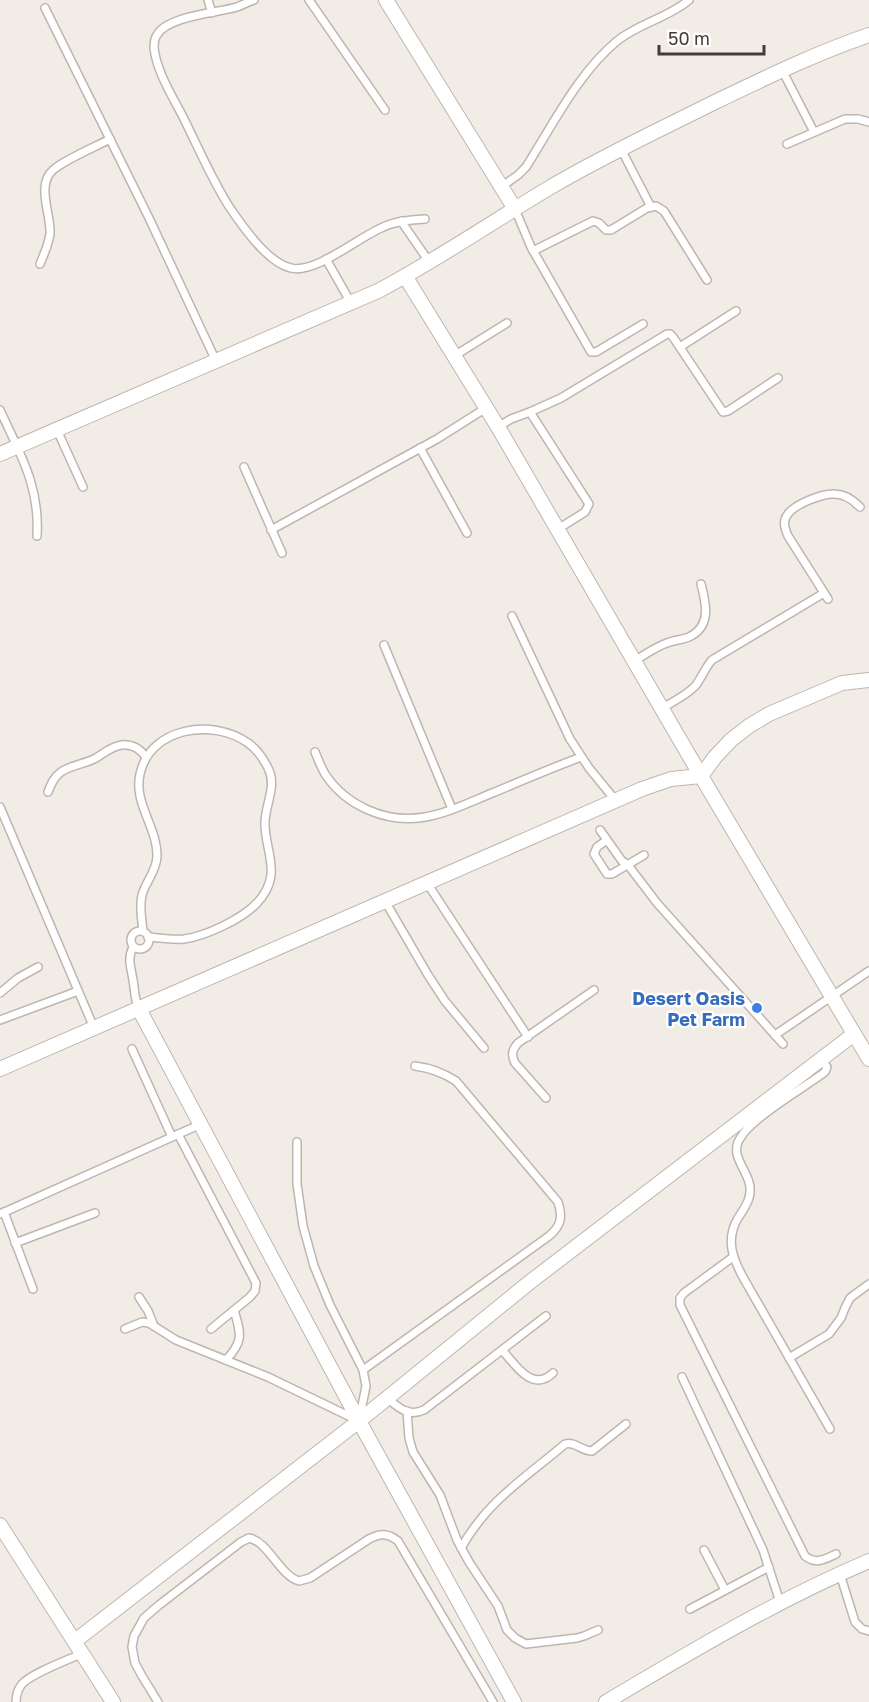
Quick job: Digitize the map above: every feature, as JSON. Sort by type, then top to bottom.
[{"type":"street","points":[[386,0],[515,209]]},
{"type":"street","points":[[853,40],[869,29]]},
{"type":"street","points":[[0,454],[351,303],[430,263],[570,176],[621,149],[782,70],[869,35]]},
{"type":"street","points":[[405,276],[498,427],[869,1059]]},
{"type":"street","points":[[0,1068],[656,783],[701,776],[731,740],[769,714],[842,683],[869,680]]},
{"type":"street","points":[[139,1009],[359,1421],[514,1702]]},
{"type":"street","points":[[75,1641],[359,1421],[539,1275],[854,1034]]},
{"type":"street","points":[[0,1525],[113,1702]]},
{"type":"street","points":[[606,1702],[780,1602],[869,1561]]},
{"type":"lane","points":[[208,0],[212,13]]},
{"type":"lane","points":[[254,0],[237,7],[171,23],[163,27],[154,40],[154,49],[164,79],[218,188],[245,228],[279,264],[293,269],[309,267],[326,259],[379,228],[401,221],[425,219]]},
{"type":"lane","points":[[309,0],[385,110]]},
{"type":"lane","points":[[501,187],[526,167],[574,90],[603,54],[628,33],[689,0]]},
{"type":"lane","points":[[45,8],[149,218],[216,361]]},
{"type":"lane","points":[[782,70],[814,132]]},
{"type":"lane","points":[[787,144],[844,119],[858,118],[869,122]]},
{"type":"lane","points":[[40,264],[50,236],[45,185],[47,178],[57,167],[110,139]]},
{"type":"lane","points":[[621,149],[651,207]]},
{"type":"lane","points":[[533,251],[593,222],[599,223],[606,230],[611,230],[651,207],[660,208],[707,280]]},
{"type":"lane","points":[[515,209],[533,251],[591,352],[596,352],[643,324]]},
{"type":"lane","points":[[401,221],[430,263]]},
{"type":"lane","points":[[326,259],[351,303]]},
{"type":"lane","points":[[680,347],[735,311]]},
{"type":"lane","points":[[454,356],[507,323]]},
{"type":"lane","points":[[498,427],[561,398],[670,334],[723,412],[778,378]]},
{"type":"lane","points":[[272,530],[454,429],[486,408]]},
{"type":"lane","points":[[0,410],[33,487],[37,511],[37,536]]},
{"type":"lane","points":[[530,412],[589,504],[585,512],[558,529]]},
{"type":"lane","points":[[57,429],[83,487]]},
{"type":"lane","points":[[420,448],[467,533]]},
{"type":"lane","points":[[244,467],[282,553]]},
{"type":"lane","points":[[662,708],[691,690],[712,660],[826,596],[788,536],[784,521],[788,514],[800,505],[828,494],[846,496],[860,507]]},
{"type":"lane","points":[[634,662],[663,644],[692,636],[700,629],[705,621],[707,610],[701,584]]},
{"type":"lane","points":[[512,616],[570,739],[597,780],[616,801]]},
{"type":"lane","points":[[384,645],[452,809]]},
{"type":"lane","points":[[145,934],[135,932],[132,935],[131,943],[134,947],[145,948],[149,941],[145,934],[141,906],[142,896],[155,868],[157,858],[156,847],[139,789],[140,774],[146,757],[156,745],[169,736],[185,731],[202,729],[221,732],[248,743],[265,761],[272,780],[265,823],[271,875],[267,890],[258,903],[246,913],[204,934],[186,939],[167,939],[145,934]]},
{"type":"lane","points":[[48,792],[53,780],[61,771],[90,760],[114,746],[132,746],[146,757]]},
{"type":"lane","points":[[315,752],[324,773],[339,791],[357,805],[379,814],[402,818],[425,817],[452,809],[581,757]]},
{"type":"lane","points":[[0,807],[94,1028]]},
{"type":"lane","points":[[600,830],[657,903],[783,1044]]},
{"type":"lane","points":[[607,840],[597,847],[594,854],[605,873],[612,874],[644,855]]},
{"type":"lane","points":[[427,884],[528,1036]]},
{"type":"lane","points":[[385,902],[445,1000],[484,1048]]},
{"type":"lane","points":[[134,947],[130,952],[129,965],[134,997],[139,1009]]},
{"type":"lane","points":[[0,993],[18,978],[38,967]]},
{"type":"lane","points":[[775,1035],[869,971]]},
{"type":"lane","points":[[546,1098],[515,1063],[512,1057],[513,1050],[518,1043],[594,990]]},
{"type":"lane","points":[[0,1020],[78,991]]},
{"type":"lane","points":[[132,1049],[175,1135],[256,1283],[255,1291],[250,1297],[211,1329]]},
{"type":"lane","points":[[821,1059],[827,1067],[825,1072],[762,1117],[739,1139],[737,1154],[747,1173],[750,1189],[746,1205],[733,1228],[731,1247],[733,1257],[744,1279],[830,1429]]},
{"type":"lane","points":[[363,1370],[549,1236],[561,1221],[558,1202],[456,1081],[444,1072],[414,1066]]},
{"type":"lane","points":[[33,1289],[2,1213],[201,1124]]},
{"type":"lane","points":[[125,1329],[148,1323],[176,1340],[268,1377],[359,1421],[366,1386],[363,1370],[330,1305],[314,1266],[303,1226],[297,1184],[297,1142]]},
{"type":"lane","points":[[15,1243],[94,1213]]},
{"type":"lane","points":[[733,1257],[684,1293],[680,1298],[680,1305],[802,1551],[809,1560],[814,1561],[820,1561],[836,1554]]},
{"type":"lane","points":[[789,1358],[829,1334],[842,1318],[850,1299],[869,1284]]},
{"type":"lane","points":[[139,1297],[154,1326]]},
{"type":"lane","points":[[226,1360],[239,1341],[240,1330],[234,1310]]},
{"type":"lane","points":[[387,1398],[407,1412],[416,1413],[424,1410],[546,1316]]},
{"type":"lane","points":[[502,1350],[532,1380],[540,1381],[553,1372]]},
{"type":"lane","points":[[682,1377],[755,1533],[780,1602]]},
{"type":"lane","points":[[407,1412],[409,1438],[414,1452],[440,1495],[447,1518],[461,1548],[498,1606],[507,1630],[526,1644],[584,1636],[598,1630]]},
{"type":"lane","points":[[461,1548],[491,1506],[565,1444],[573,1444],[586,1451],[592,1451],[626,1424]]},
{"type":"lane","points":[[158,1702],[135,1663],[132,1647],[134,1636],[144,1618],[241,1542],[249,1538],[257,1541],[290,1576],[299,1581],[310,1578],[380,1534],[392,1536],[401,1546],[493,1702]]},
{"type":"lane","points":[[704,1550],[725,1590]]},
{"type":"lane","points":[[690,1609],[769,1567]]},
{"type":"lane","points":[[840,1574],[855,1622],[862,1629],[869,1631]]},
{"type":"lane","points":[[16,1702],[16,1696],[22,1684],[83,1653]]},
{"type":"place","name":"Desert Oasis Pet Farm","points":[[757,1008]]}]
